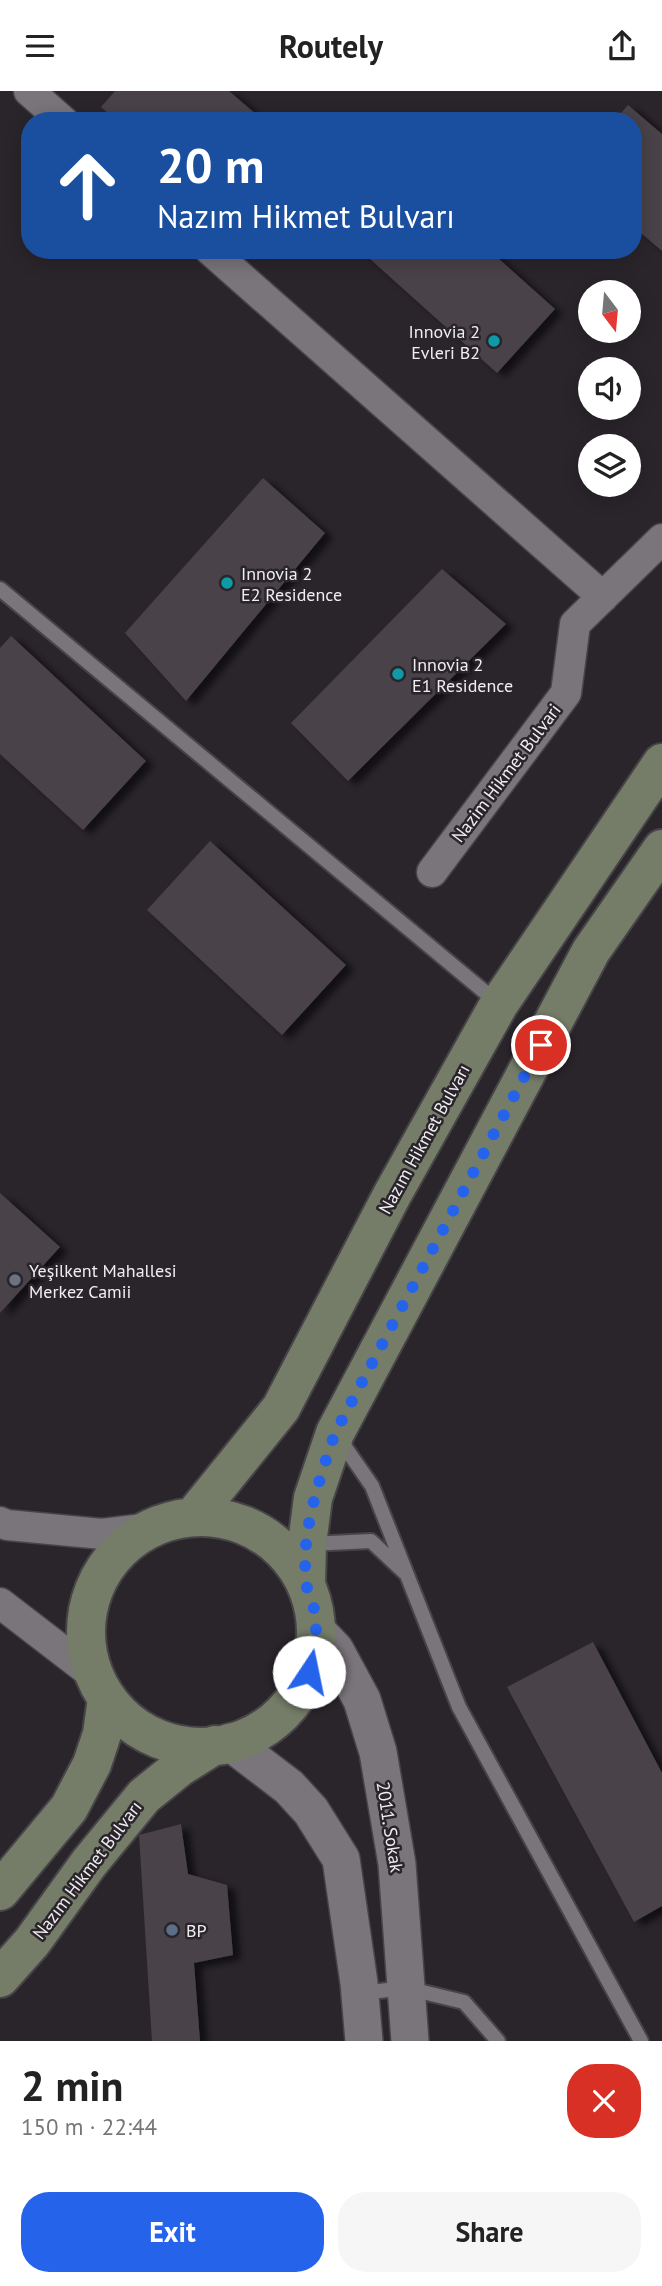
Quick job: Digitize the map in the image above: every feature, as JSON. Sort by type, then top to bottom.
[{"type":"main road","name":"Nazım Hikmet Bulvarı","points":[[193,1517],[281,1408],[392,1195],[499,1004],[662,763]]},
{"type":"main road","points":[[306,1584],[307,1544],[313,1498],[335,1433],[591,951],[662,849]]},
{"type":"main road","points":[[193,1517],[239,1523],[260,1533],[286,1555],[306,1584],[315,1614],[316,1630],[309,1672],[292,1701],[269,1724],[251,1735],[223,1744],[195,1748],[158,1738],[121,1715],[101,1687],[88,1655],[86,1634],[94,1591],[103,1571],[116,1554],[151,1528],[193,1517]]},
{"type":"main road","points":[[0,1891],[69,1808],[92,1764],[102,1734],[101,1687]]},
{"type":"main road","name":"Nazım Hikmet Bulvarı","points":[[0,1978],[32,1942],[89,1863],[144,1796],[180,1767],[223,1744]]},
{"type":"street","points":[[29,91],[53,112]]},
{"type":"street","points":[[220,259],[603,597]]},
{"type":"street","name":"Nazim Hikmet Bulvari","points":[[432,872],[566,693],[575,625],[662,539]]},
{"type":"street","points":[[0,1523],[102,1534],[151,1528]]},
{"type":"street","points":[[0,1603],[101,1687]]},
{"type":"street","name":"2011. Sokak","points":[[316,1630],[335,1650],[362,1700],[378,1752],[397,1864],[410,2041]]},
{"type":"street","points":[[223,1744],[289,1787],[311,1811],[341,1859],[360,1993],[363,2041]]},
{"type":"lane","points":[[0,589],[499,1004]]},
{"type":"lane","points":[[335,1433],[372,1486],[459,1707],[641,2041]]},
{"type":"lane","points":[[307,1544],[371,1541],[407,1575]]},
{"type":"lane","points":[[360,1993],[406,1988],[464,2002],[498,2041]]},
{"type":"building","points":[[115,91],[229,91],[254,112],[107,112],[101,107]]},
{"type":"building","points":[[628,105],[636,112],[622,112]]},
{"type":"building","points":[[642,117],[662,134],[662,251],[642,234]]},
{"type":"building","name":"Innovia 2 Evleri B2","points":[[370,259],[499,259],[555,309],[497,373]]},
{"type":"building","name":"Innovia 2 E2 Residence","points":[[263,478],[325,533],[186,701],[125,633]]},
{"type":"building","name":"Innovia 2 E1 Residence","points":[[442,569],[506,624],[348,781],[291,723]]},
{"type":"building","points":[[11,636],[146,761],[83,830],[0,754],[0,648]]},
{"type":"building","points":[[210,841],[346,965],[282,1035],[147,910]]},
{"type":"building","name":"Yeşilkent Mahallesi Merkez Camii","points":[[0,1193],[60,1247],[0,1313]]},
{"type":"building","points":[[593,1642],[662,1773],[662,1906],[634,1922],[507,1687]]},
{"type":"building","points":[[181,1824],[188,1874],[227,1885],[233,1955],[194,1963],[200,2041],[152,2041],[139,1835]]},
{"type":"place","name":"Innovia 2 Evleri B2","points":[[494,341]]},
{"type":"place","name":"Innovia 2 E2 Residence","points":[[227,583]]},
{"type":"place","name":"Innovia 2 E1 Residence","points":[[398,674]]},
{"type":"place","name":"Yeşilkent Mahallesi Merkez Camii","points":[[15,1280]]},
{"type":"place","name":"BP","points":[[172,1930]]},
{"type":"route","points":[[309,1672],[316,1630],[315,1614],[306,1584],[307,1544],[313,1498],[335,1433],[541,1045]]}]
